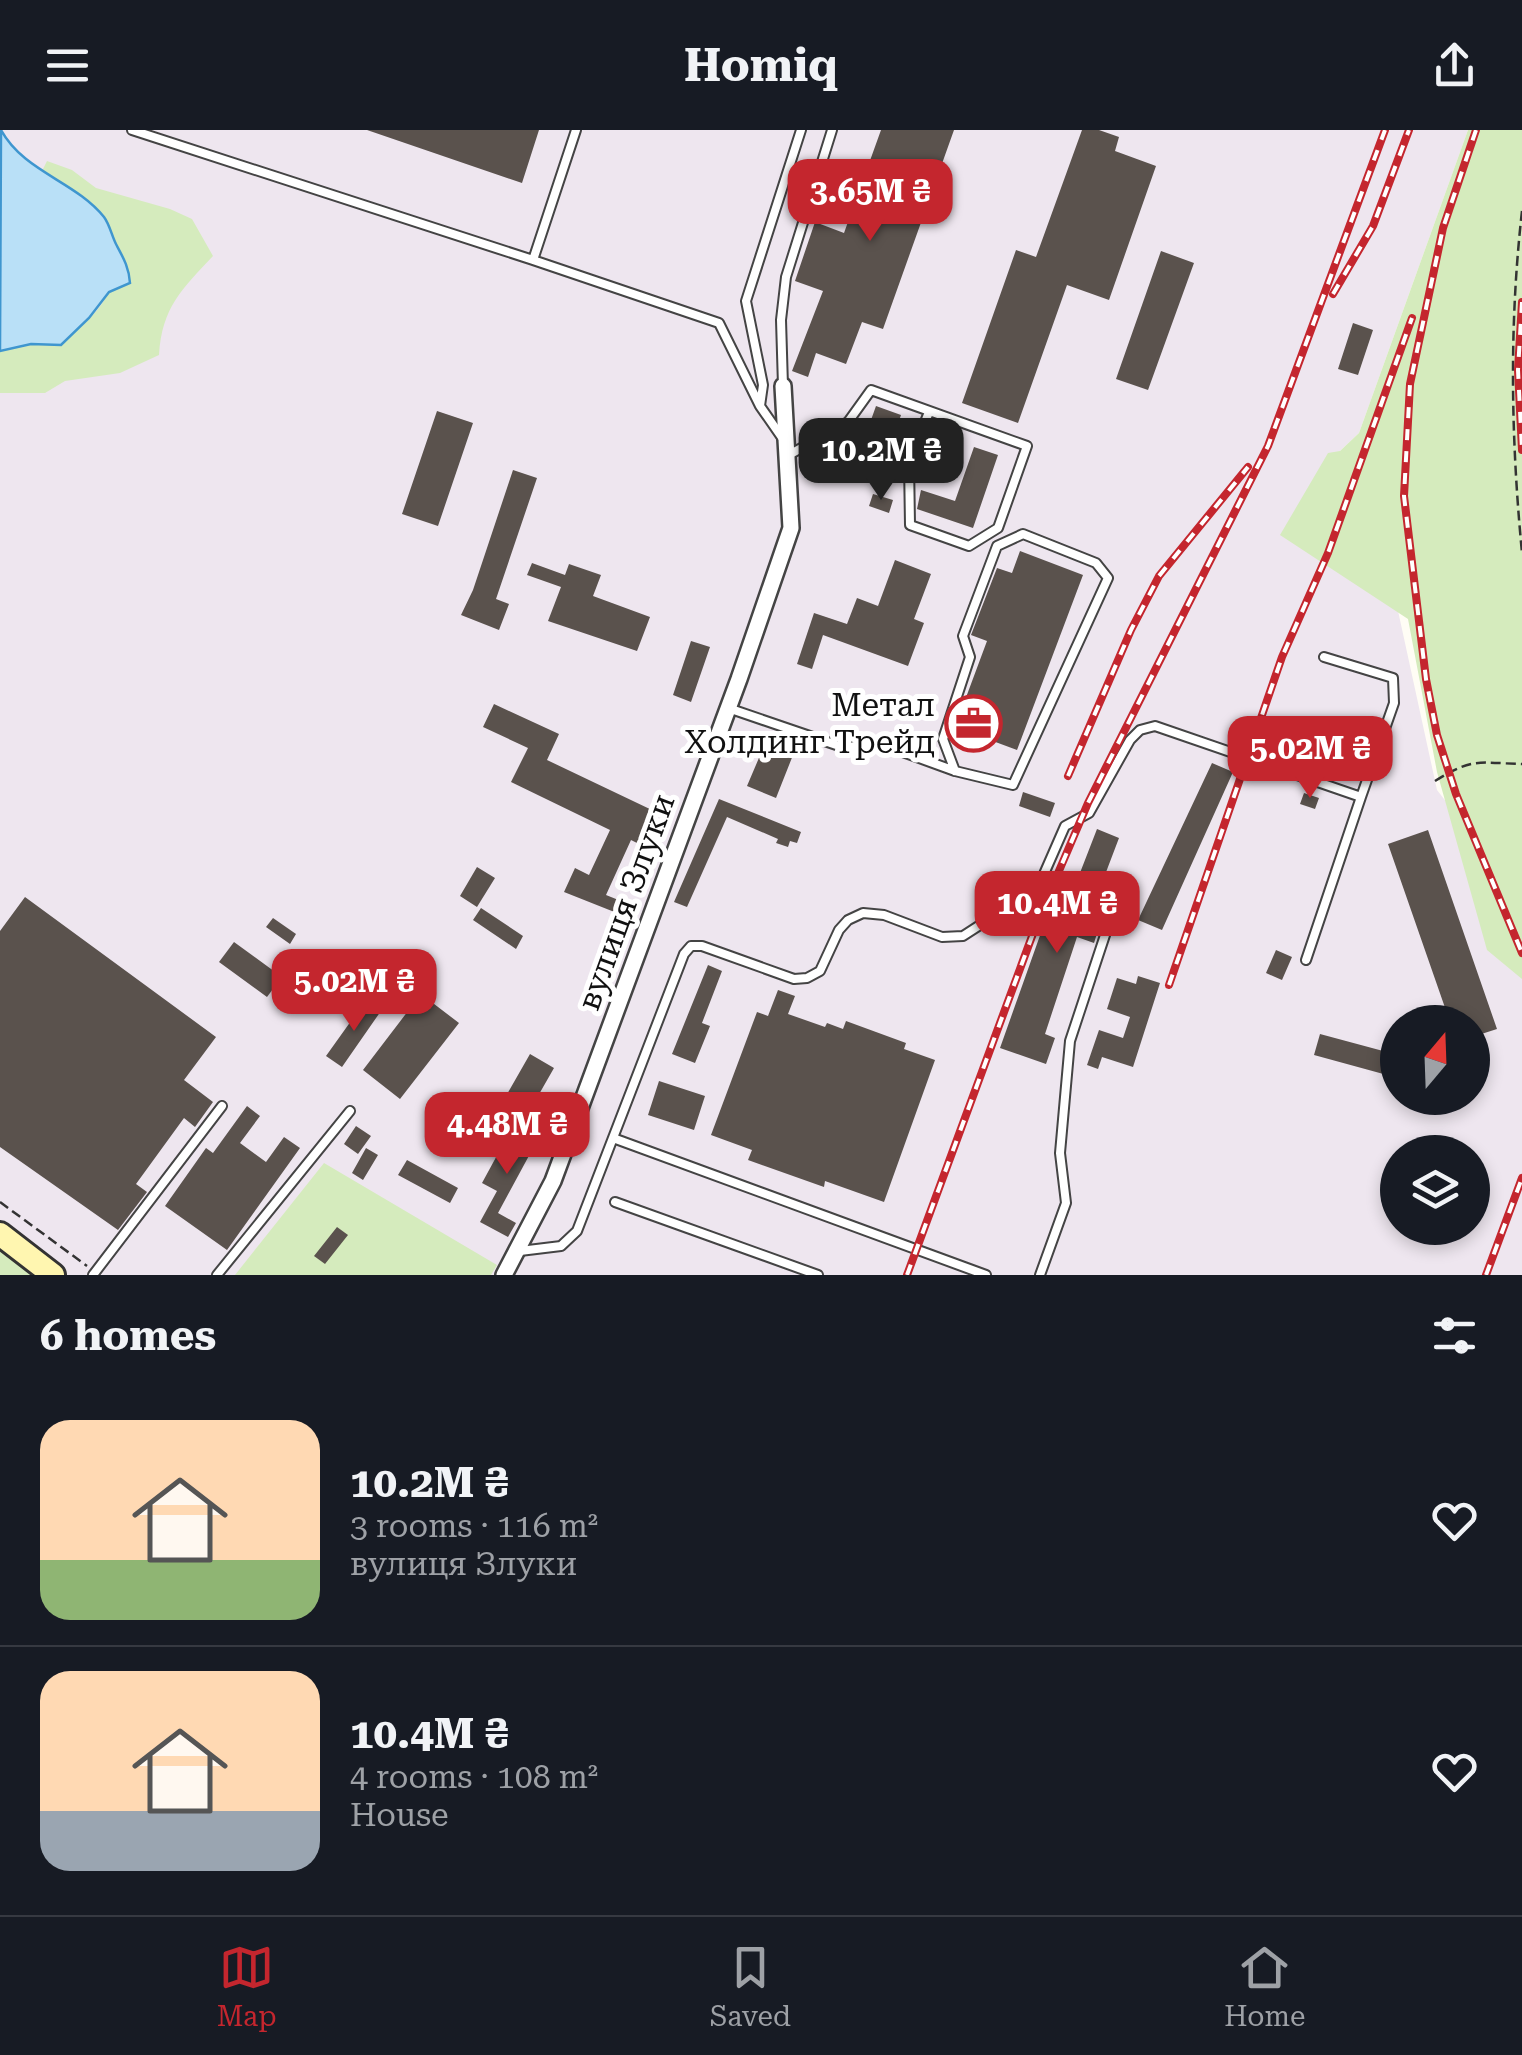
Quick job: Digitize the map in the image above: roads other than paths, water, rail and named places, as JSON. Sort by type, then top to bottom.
[{"type":"street","name":"вулиця Злуки","points":[[504,1275],[520,1251],[553,1181],[791,528],[783,386]]},
{"type":"street","points":[[0,1234],[54,1275]]},
{"type":"lane","points":[[132,130],[719,324],[786,449],[848,422],[871,390],[1027,446],[998,528],[969,546],[910,525],[909,462],[929,412]]},
{"type":"lane","points":[[533,260],[576,130]]},
{"type":"lane","points":[[760,406],[763,385],[746,301],[801,130]]},
{"type":"lane","name":"вулиця Злуки","points":[[783,386],[781,320],[786,277],[832,130]]},
{"type":"lane","points":[[728,708],[846,748],[874,742],[955,771],[1013,785],[1108,578],[1096,563],[1023,534],[997,546],[963,636],[970,657],[944,740],[955,771]]},
{"type":"lane","points":[[1306,960],[1394,703],[1393,678],[1324,658]]},
{"type":"lane","points":[[520,1251],[546,1250],[570,1240],[690,946],[702,946],[794,979],[807,978],[820,970],[839,930],[863,913],[884,915],[942,937],[963,936],[1031,892],[1044,874],[1066,826],[1089,812],[1130,740],[1140,730],[1155,726],[1363,796]]},
{"type":"lane","points":[[1040,1275],[1066,1202],[1060,1154],[1070,1041],[1108,926]]},
{"type":"lane","points":[[95,1274],[222,1106]]},
{"type":"lane","points":[[217,1275],[350,1111]]},
{"type":"lane","points":[[612,1138],[986,1275]]},
{"type":"lane","points":[[615,1202],[818,1275]]},
{"type":"water","points":[[1,130],[23,156],[79,194],[104,217],[127,268],[130,283],[109,292],[61,345],[31,344],[0,351]]},
{"type":"railway","points":[[907,1275],[1038,920],[1088,803],[1268,446],[1385,130]]},
{"type":"railway","points":[[1333,294],[1373,226],[1409,130]]},
{"type":"railway","points":[[1476,130],[1443,228],[1410,384],[1404,496],[1426,679],[1437,735],[1456,794],[1522,953]]},
{"type":"railway","points":[[1522,302],[1518,370],[1522,450]]},
{"type":"railway","points":[[1169,985],[1282,657],[1328,553],[1412,318]]},
{"type":"railway","points":[[1068,776],[1131,630],[1159,576],[1248,467]]},
{"type":"railway","points":[[1486,1275],[1522,1178]]},
{"type":"place","name":"Метал Холдинг Трейд","points":[[974,723]]}]
